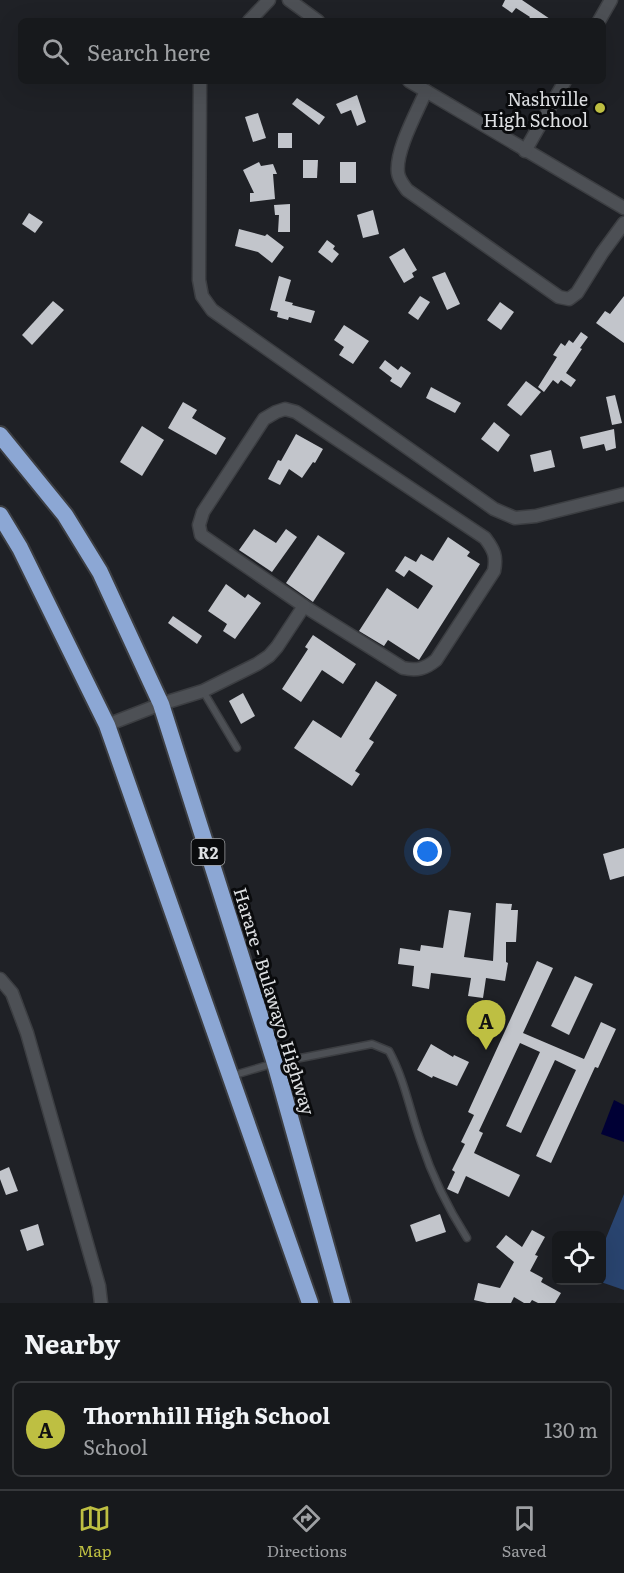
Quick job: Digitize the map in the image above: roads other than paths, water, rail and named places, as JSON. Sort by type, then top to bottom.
[{"type":"highway","name":"Harare - Bulawayo Highway","points":[[0,435],[65,515],[100,572],[161,704],[275,1063],[342,1303]]},
{"type":"highway","points":[[0,515],[20,548],[107,725],[310,1303]]},
{"type":"street","points":[[252,18],[269,0]]},
{"type":"street","points":[[289,0],[314,18]]},
{"type":"street","points":[[601,18],[611,0]]},
{"type":"street","points":[[200,84],[199,280],[202,296],[212,310],[494,509],[515,518],[536,516],[624,495]]},
{"type":"street","points":[[414,84],[624,208]]},
{"type":"street","points":[[525,151],[563,84]]},
{"type":"street","points":[[426,91],[403,147],[398,170],[400,182],[407,190],[559,297],[569,299],[577,293],[624,223]]},
{"type":"street","points":[[285,409],[296,412],[485,538],[496,558],[494,570],[436,660],[426,668],[414,671],[403,668],[304,606],[201,535],[199,525],[203,512],[264,419],[285,409]]},
{"type":"street","points":[[107,725],[203,691],[257,664],[269,656],[304,606]]},
{"type":"street","points":[[0,979],[12,993],[27,1033],[99,1286],[101,1303]]},
{"type":"lane","points":[[203,691],[237,748]]},
{"type":"lane","points":[[230,1076],[275,1063],[372,1044],[389,1051],[398,1067],[421,1143],[450,1210],[467,1238]]},
{"type":"place","name":"Nashville High School","points":[[600,108]]},
{"type":"place","name":"Thornhill High School","points":[[486,1050]]}]
